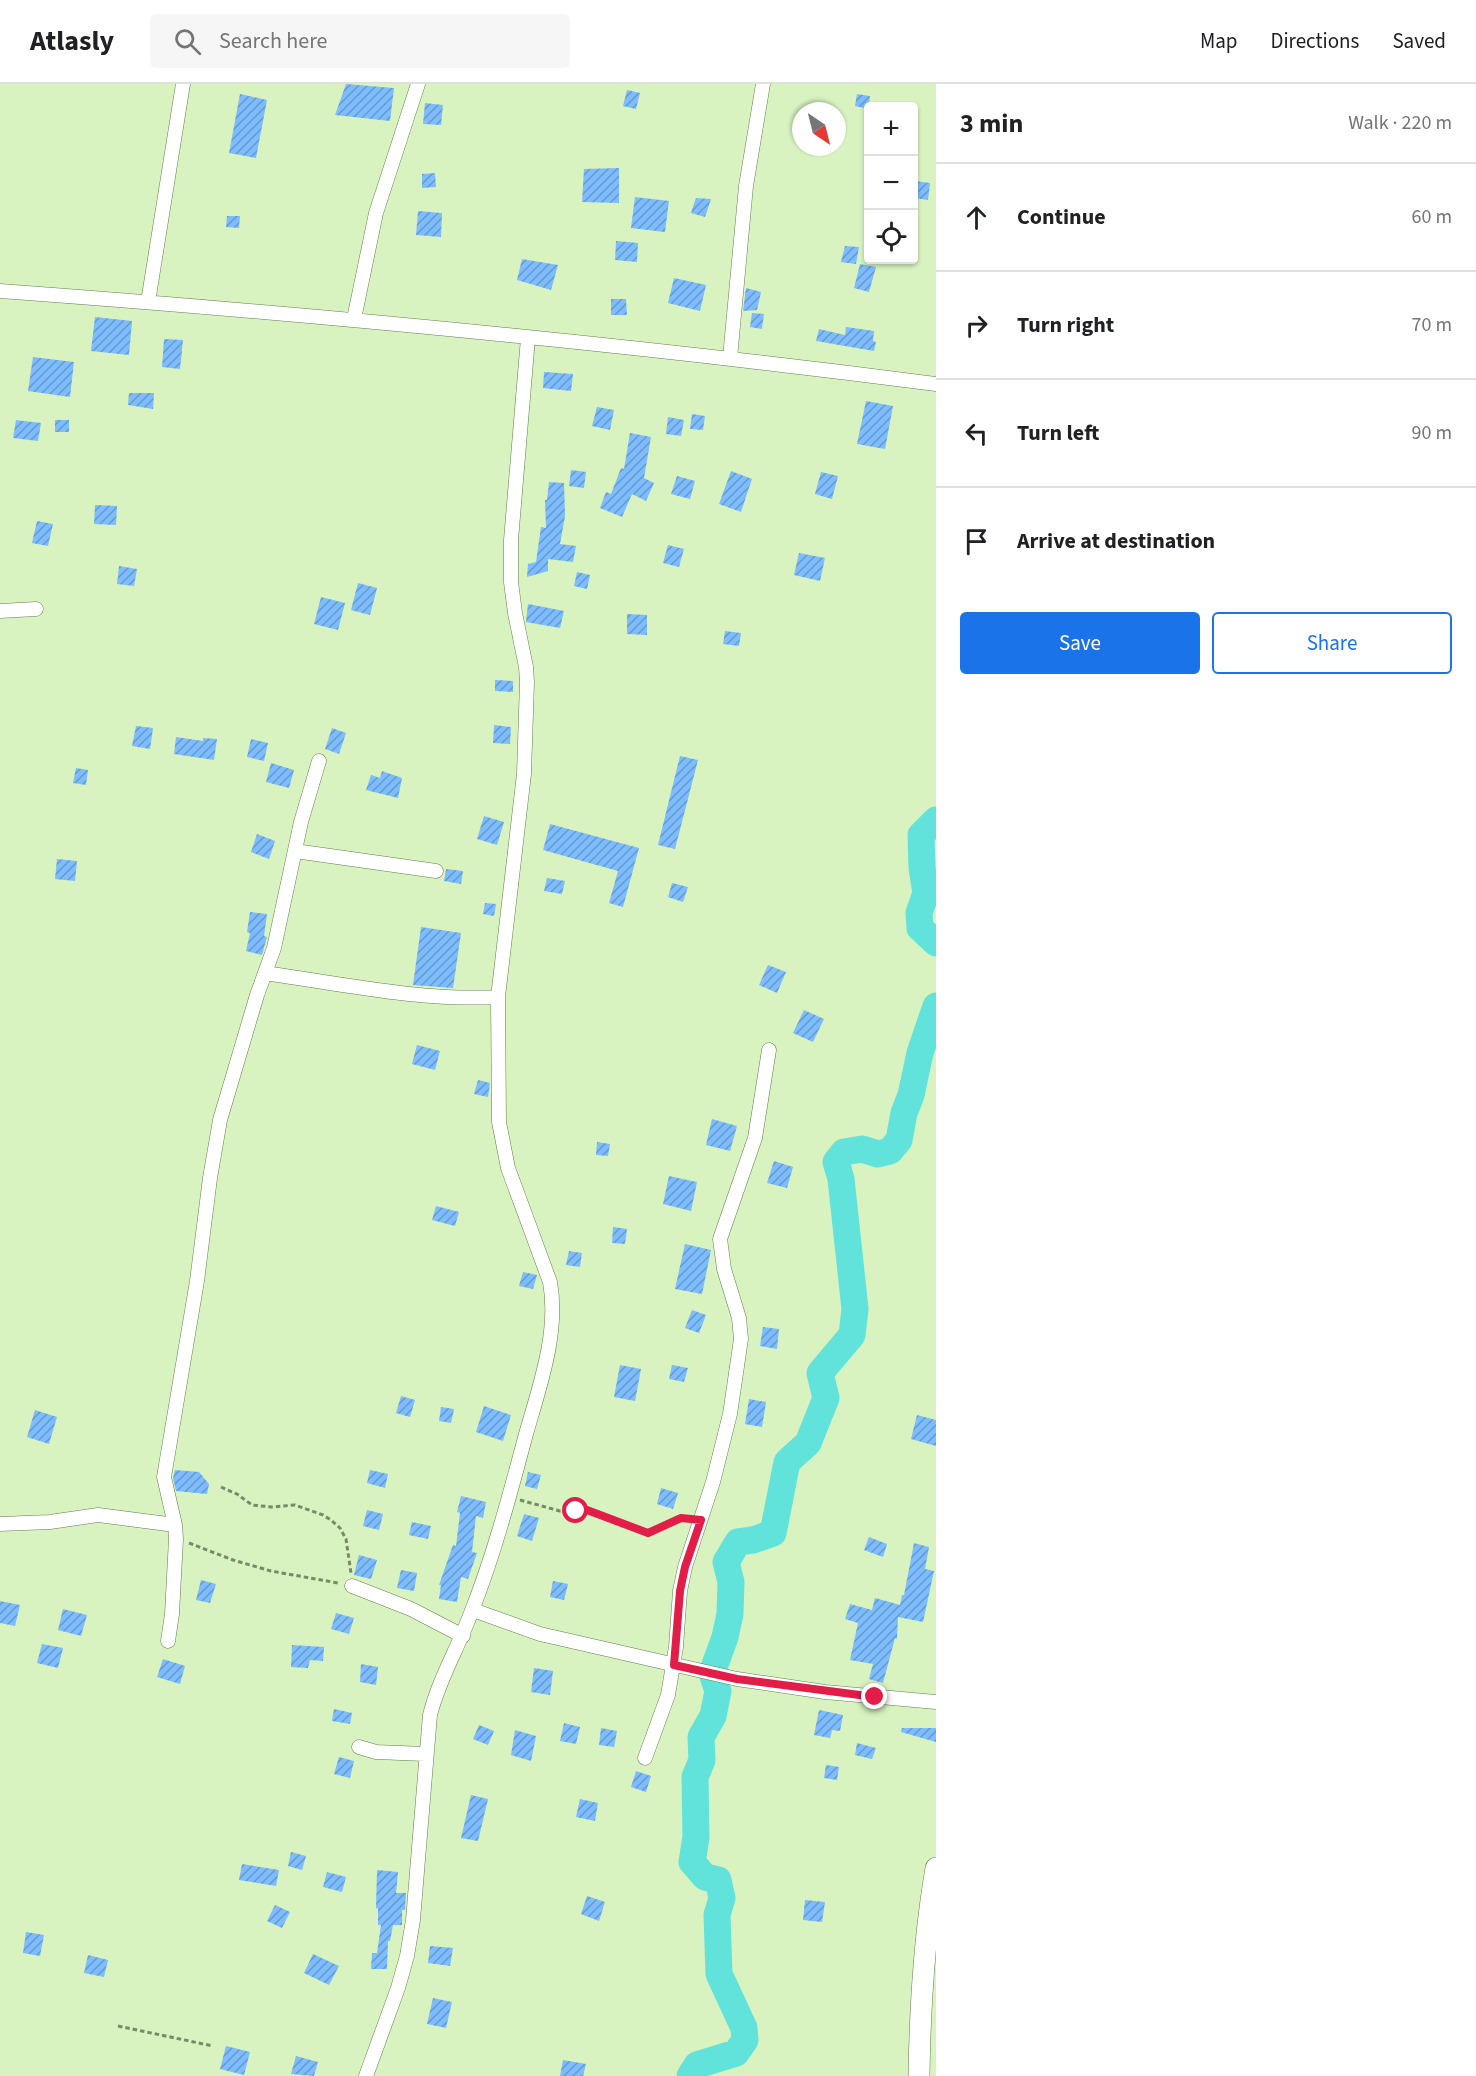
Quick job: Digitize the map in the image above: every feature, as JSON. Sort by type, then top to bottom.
[{"type":"main road","points":[[919,2076],[920,2005],[927,1921],[936,1868]]},
{"type":"street","points":[[148,302],[183,84]]},
{"type":"street","points":[[354,319],[376,213],[418,84]]},
{"type":"street","points":[[730,358],[746,186],[763,84]]},
{"type":"street","points":[[0,291],[354,319],[730,358],[936,384]]},
{"type":"street","points":[[366,2076],[408,1956],[417,1879],[425,1754],[430,1715],[436,1693],[473,1610],[509,1497],[542,1377],[552,1328],[553,1299],[550,1281],[508,1168],[499,1122],[498,997],[524,774],[527,682],[515,613],[511,540],[528,338]]},
{"type":"street","points":[[0,611],[36,609]]},
{"type":"street","points":[[168,1641],[172,1614],[175,1532],[164,1477],[197,1281],[210,1178],[220,1120],[274,948],[301,822],[319,761]]},
{"type":"street","points":[[295,850],[436,871]]},
{"type":"street","points":[[265,973],[413,995],[461,999],[498,997]]},
{"type":"street","points":[[645,1758],[668,1695],[674,1665],[680,1591],[685,1567],[713,1482],[730,1414],[741,1339],[739,1318],[724,1269],[720,1239],[755,1138],[769,1050]]},
{"type":"street","points":[[0,1524],[50,1522],[98,1515],[175,1532]]},
{"type":"street","points":[[352,1586],[411,1608],[463,1636]]},
{"type":"street","points":[[473,1610],[540,1634],[737,1679],[825,1692],[936,1702]]},
{"type":"street","points":[[358,1747],[386,1753],[425,1754]]},
{"type":"path","points":[[175,1532],[233,1560],[271,1571],[352,1586],[346,1539],[340,1528],[331,1520],[295,1505],[272,1507],[252,1505],[237,1494],[221,1487]]},
{"type":"path","points":[[509,1497],[560,1511],[587,1510],[648,1533],[681,1518],[701,1520]]},
{"type":"path","points":[[118,2026],[213,2046]]},
{"type":"building","points":[[346,84],[394,88],[390,121],[335,115]]},
{"type":"building","points":[[627,90],[640,93],[636,109],[623,106]]},
{"type":"building","points":[[240,94],[267,100],[256,158],[229,153]]},
{"type":"building","points":[[857,94],[870,96],[869,102],[864,102],[864,108],[855,106]]},
{"type":"building","points":[[425,103],[443,105],[441,125],[423,124]]},
{"type":"building","points":[[619,168],[619,203],[582,202],[584,169]]},
{"type":"building","points":[[435,173],[436,187],[422,188],[422,174]]},
{"type":"building","points":[[918,182],[930,183],[928,200],[918,199]]},
{"type":"building","points":[[635,197],[669,201],[665,232],[631,228]]},
{"type":"building","points":[[696,198],[711,199],[705,217],[691,213]]},
{"type":"building","points":[[418,211],[442,213],[441,237],[416,235]]},
{"type":"building","points":[[227,216],[240,216],[239,228],[226,227]]},
{"type":"building","points":[[616,241],[638,243],[637,262],[615,260]]},
{"type":"building","points":[[845,246],[859,247],[856,264],[841,262]]},
{"type":"building","points":[[522,259],[558,265],[551,290],[517,280]]},
{"type":"building","points":[[860,264],[876,267],[869,292],[854,288]]},
{"type":"building","points":[[674,278],[706,285],[700,311],[668,303]]},
{"type":"building","points":[[746,288],[761,292],[757,310],[743,311]]},
{"type":"building","points":[[611,299],[626,299],[627,315],[611,315]]},
{"type":"building","points":[[752,313],[764,314],[762,329],[750,327]]},
{"type":"building","points":[[95,317],[132,321],[129,355],[91,351]]},
{"type":"building","points":[[846,327],[874,331],[873,341],[876,342],[874,351],[816,341],[819,329],[845,335]]},
{"type":"building","points":[[164,339],[183,340],[180,369],[162,367]]},
{"type":"building","points":[[33,357],[74,362],[70,397],[28,391]]},
{"type":"building","points":[[544,372],[573,374],[571,391],[543,388]]},
{"type":"building","points":[[129,393],[154,393],[153,409],[128,405]]},
{"type":"building","points":[[866,401],[893,406],[885,449],[857,444]]},
{"type":"building","points":[[597,407],[614,410],[610,430],[592,426]]},
{"type":"building","points":[[692,414],[705,416],[703,430],[690,429]]},
{"type":"building","points":[[668,417],[684,420],[681,436],[666,434]]},
{"type":"building","points":[[16,420],[41,423],[38,441],[13,438]]},
{"type":"building","points":[[55,420],[69,420],[69,432],[55,432]]},
{"type":"building","points":[[630,433],[651,437],[644,478],[654,483],[646,501],[632,494],[622,517],[600,508],[606,492],[611,494],[621,468],[624,469]]},
{"type":"building","points":[[571,470],[586,472],[584,488],[569,486]]},
{"type":"building","points":[[731,471],[752,479],[741,512],[719,504]]},
{"type":"building","points":[[821,472],[838,476],[832,499],[815,494]]},
{"type":"building","points":[[677,476],[695,481],[690,499],[671,494]]},
{"type":"building","points":[[549,482],[564,483],[565,516],[560,544],[576,546],[573,562],[548,559],[548,571],[527,577],[528,564],[536,562],[541,527],[546,528],[545,500],[547,500]]},
{"type":"building","points":[[95,505],[117,506],[116,525],[94,524]]},
{"type":"building","points":[[37,521],[53,524],[48,546],[32,543]]},
{"type":"building","points":[[668,545],[684,549],[679,567],[663,563]]},
{"type":"building","points":[[799,553],[825,558],[820,581],[794,575]]},
{"type":"building","points":[[119,566],[137,569],[134,586],[117,584]]},
{"type":"building","points":[[577,572],[590,575],[587,589],[574,586]]},
{"type":"building","points":[[358,583],[377,588],[370,615],[351,610]]},
{"type":"building","points":[[321,597],[345,603],[338,630],[314,624]]},
{"type":"building","points":[[528,604],[564,611],[560,628],[526,622]]},
{"type":"building","points":[[627,614],[647,615],[647,635],[627,634]]},
{"type":"building","points":[[725,631],[741,633],[739,646],[723,644]]},
{"type":"building","points":[[495,680],[513,681],[513,692],[495,691]]},
{"type":"building","points":[[494,725],[511,727],[510,744],[493,743]]},
{"type":"building","points":[[136,726],[153,728],[150,749],[132,746]]},
{"type":"building","points":[[332,728],[346,733],[339,754],[325,749]]},
{"type":"building","points":[[176,737],[203,741],[203,738],[217,739],[214,760],[174,754]]},
{"type":"building","points":[[251,739],[268,743],[264,761],[247,757]]},
{"type":"building","points":[[680,756],[698,760],[675,849],[658,845]]},
{"type":"building","points":[[271,763],[294,770],[289,788],[266,782]]},
{"type":"building","points":[[76,768],[88,770],[86,785],[73,783]]},
{"type":"building","points":[[382,771],[402,778],[398,798],[366,790],[371,775],[380,778]]},
{"type":"building","points":[[484,816],[504,822],[497,845],[477,839]]},
{"type":"building","points":[[550,824],[639,848],[623,907],[609,903],[618,871],[543,850]]},
{"type":"building","points":[[257,834],[275,841],[269,859],[251,852]]},
{"type":"building","points":[[57,859],[77,861],[75,881],[55,879]]},
{"type":"building","points":[[446,869],[463,871],[461,884],[444,881]]},
{"type":"building","points":[[547,878],[565,881],[562,894],[544,891]]},
{"type":"building","points":[[672,883],[688,887],[683,902],[668,897]]},
{"type":"building","points":[[485,903],[496,904],[494,916],[483,914]]},
{"type":"building","points":[[250,912],[267,914],[264,936],[267,937],[262,955],[246,951],[250,933],[247,932]]},
{"type":"building","points":[[421,927],[461,933],[453,988],[413,985]]},
{"type":"building","points":[[768,965],[786,972],[777,993],[759,985]]},
{"type":"building","points":[[804,1010],[824,1019],[813,1042],[793,1033]]},
{"type":"building","points":[[417,1045],[440,1051],[435,1070],[412,1064]]},
{"type":"building","points":[[478,1080],[490,1083],[488,1097],[474,1094]]},
{"type":"building","points":[[712,1119],[737,1126],[730,1151],[706,1145]]},
{"type":"building","points":[[597,1142],[610,1144],[608,1156],[596,1155]]},
{"type":"building","points":[[774,1161],[793,1167],[787,1188],[767,1183]]},
{"type":"building","points":[[669,1176],[697,1182],[691,1211],[663,1204]]},
{"type":"building","points":[[436,1206],[459,1212],[455,1226],[432,1220]]},
{"type":"building","points":[[613,1227],[627,1229],[625,1244],[612,1243]]},
{"type":"building","points":[[685,1244],[711,1250],[702,1294],[675,1289]]},
{"type":"building","points":[[569,1251],[582,1253],[580,1267],[566,1265]]},
{"type":"building","points":[[523,1272],[537,1275],[533,1289],[519,1286]]},
{"type":"building","points":[[692,1310],[706,1315],[699,1333],[685,1328]]},
{"type":"building","points":[[763,1327],[779,1329],[777,1349],[760,1346]]},
{"type":"building","points":[[620,1365],[641,1369],[635,1401],[614,1397]]},
{"type":"building","points":[[672,1365],[688,1368],[684,1382],[669,1379]]},
{"type":"building","points":[[401,1396],[415,1400],[410,1417],[396,1413]]},
{"type":"building","points":[[749,1399],[766,1402],[762,1427],[745,1424]]},
{"type":"building","points":[[484,1406],[511,1415],[503,1441],[476,1432]]},
{"type":"building","points":[[441,1407],[454,1409],[451,1423],[439,1421]]},
{"type":"building","points":[[35,1410],[57,1417],[49,1444],[27,1437]]},
{"type":"building","points":[[917,1415],[936,1420],[936,1446],[911,1439]]},
{"type":"building","points":[[175,1470],[199,1472],[209,1484],[207,1494],[176,1491],[173,1478]]},
{"type":"building","points":[[370,1470],[388,1474],[385,1488],[367,1483]]},
{"type":"building","points":[[528,1472],[541,1475],[537,1489],[525,1486]]},
{"type":"building","points":[[661,1488],[678,1493],[673,1509],[657,1504]]},
{"type":"building","points":[[461,1496],[486,1502],[483,1518],[476,1516],[472,1552],[477,1553],[468,1579],[461,1577],[457,1602],[439,1599],[441,1585],[439,1585],[453,1545],[456,1546],[460,1513],[457,1512]]},
{"type":"building","points":[[367,1510],[383,1514],[379,1530],[363,1526]]},
{"type":"building","points":[[524,1514],[539,1518],[532,1541],[517,1536]]},
{"type":"building","points":[[412,1522],[431,1526],[428,1539],[409,1535]]},
{"type":"building","points":[[869,1537],[887,1544],[883,1557],[864,1550]]},
{"type":"building","points":[[914,1543],[929,1547],[925,1569],[934,1571],[923,1622],[898,1617],[897,1639],[895,1638],[883,1683],[869,1679],[873,1664],[850,1660],[858,1623],[845,1619],[850,1604],[872,1610],[875,1598],[900,1605]]},
{"type":"building","points":[[359,1555],[377,1560],[371,1579],[354,1575]]},
{"type":"building","points":[[401,1570],[417,1573],[414,1591],[397,1588]]},
{"type":"building","points":[[201,1580],[216,1584],[210,1603],[196,1600]]},
{"type":"building","points":[[553,1581],[568,1584],[564,1600],[550,1597]]},
{"type":"building","points":[[0,1601],[20,1605],[15,1626],[0,1623]]},
{"type":"building","points":[[63,1609],[87,1615],[81,1636],[58,1630]]},
{"type":"building","points":[[336,1613],[354,1618],[349,1634],[331,1629]]},
{"type":"building","points":[[42,1644],[63,1648],[58,1668],[37,1663]]},
{"type":"building","points":[[292,1645],[324,1647],[323,1661],[310,1660],[308,1668],[291,1667]]},
{"type":"building","points":[[163,1659],[185,1666],[180,1684],[157,1677]]},
{"type":"building","points":[[361,1664],[378,1667],[376,1685],[360,1682]]},
{"type":"building","points":[[534,1668],[553,1671],[550,1695],[531,1692]]},
{"type":"building","points":[[334,1709],[352,1713],[350,1724],[332,1721]]},
{"type":"building","points":[[819,1710],[843,1715],[840,1731],[832,1730],[830,1738],[814,1735]]},
{"type":"building","points":[[564,1723],[580,1727],[576,1744],[560,1741]]},
{"type":"building","points":[[479,1725],[494,1731],[488,1745],[473,1739]]},
{"type":"building","points":[[601,1728],[617,1731],[614,1747],[599,1745]]},
{"type":"building","points":[[902,1728],[936,1728],[936,1742],[901,1732]]},
{"type":"building","points":[[515,1730],[536,1736],[531,1761],[511,1755]]},
{"type":"building","points":[[857,1743],[876,1748],[872,1759],[855,1755]]},
{"type":"building","points":[[339,1757],[354,1761],[350,1778],[334,1774]]},
{"type":"building","points":[[826,1765],[839,1767],[837,1780],[824,1778]]},
{"type":"building","points":[[636,1771],[651,1776],[646,1792],[631,1787]]},
{"type":"building","points":[[471,1795],[488,1799],[478,1841],[461,1838]]},
{"type":"building","points":[[580,1799],[598,1803],[595,1821],[576,1817]]},
{"type":"building","points":[[291,1852],[306,1856],[302,1870],[288,1866]]},
{"type":"building","points":[[242,1864],[279,1870],[276,1886],[239,1880]]},
{"type":"building","points":[[377,1870],[398,1872],[396,1893],[406,1893],[405,1910],[402,1910],[402,1925],[393,1925],[390,1941],[388,1941],[387,1969],[371,1969],[372,1953],[377,1953],[381,1925],[378,1925],[378,1909],[376,1908]]},
{"type":"building","points":[[327,1872],[346,1877],[342,1892],[323,1887]]},
{"type":"building","points":[[587,1896],[605,1902],[599,1921],[581,1914]]},
{"type":"building","points":[[805,1900],[825,1902],[822,1922],[803,1920]]},
{"type":"building","points":[[275,1905],[290,1912],[282,1928],[267,1921]]},
{"type":"building","points":[[26,1932],[44,1935],[40,1956],[23,1953]]},
{"type":"building","points":[[430,1946],[453,1948],[450,1966],[428,1963]]},
{"type":"building","points":[[313,1954],[339,1966],[329,1985],[304,1973]]},
{"type":"building","points":[[88,1955],[108,1960],[104,1977],[84,1973]]},
{"type":"building","points":[[433,1998],[452,2002],[446,2028],[427,2024]]},
{"type":"building","points":[[226,2046],[250,2052],[244,2075],[220,2069]]},
{"type":"building","points":[[296,2056],[318,2062],[314,2076],[291,2074]]},
{"type":"building","points":[[563,2060],[586,2064],[583,2076],[560,2076]]},
{"type":"waterway","points":[[936,820],[921,835],[922,868],[926,893],[919,913],[920,928],[936,943]]},
{"type":"waterway","points":[[690,2076],[697,2065],[736,2053],[745,2040],[744,2028],[719,1974],[717,1915],[722,1898],[718,1880],[705,1877],[692,1862],[696,1837],[695,1777],[702,1760],[701,1737],[713,1716],[718,1691],[712,1673],[725,1637],[730,1614],[731,1582],[726,1562],[738,1542],[773,1533],[787,1462],[808,1443],[826,1398],[820,1373],[852,1335],[855,1309],[841,1179],[836,1162],[844,1152],[862,1149],[878,1154],[890,1151],[899,1140],[920,1053],[936,1006]]},
{"type":"route","points":[[576,1511],[587,1510],[648,1533],[661,1525],[681,1518],[701,1520],[685,1567],[680,1591],[674,1665],[737,1679],[875,1697]]}]
